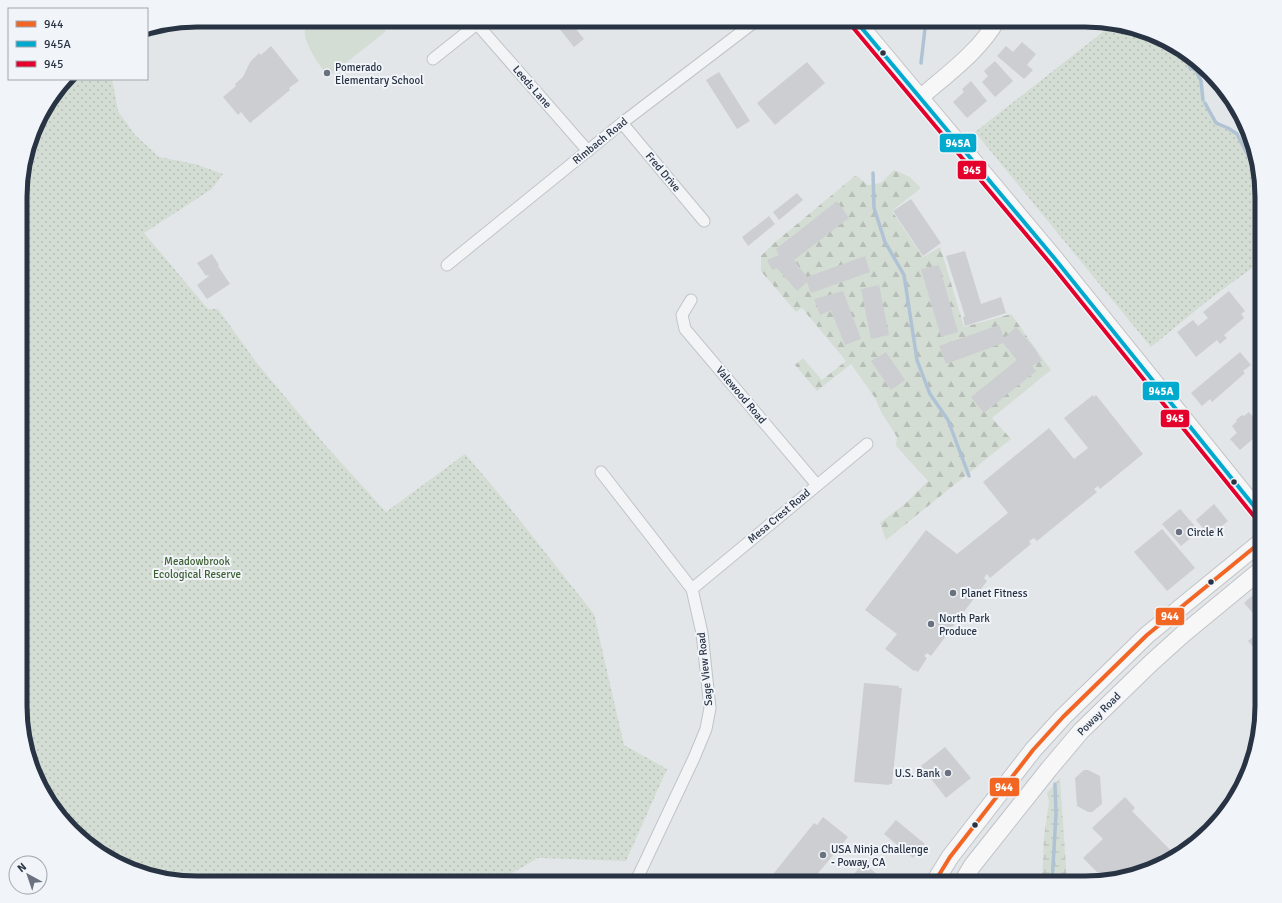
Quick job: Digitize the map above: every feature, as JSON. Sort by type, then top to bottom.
[{"type":"main road","points":[[862,27],[1055,259],[1255,507]]},
{"type":"main road","points":[[938,876],[950,857],[1033,750],[1063,717],[1147,636],[1255,547]]},
{"type":"main road","name":"Poway Road","points":[[966,876],[972,866],[1081,731],[1151,663],[1190,628],[1255,575]]},
{"type":"street","points":[[433,59],[473,27]]},
{"type":"street","name":"Leeds Lane","points":[[483,27],[588,151]]},
{"type":"street","name":"Rimbach Road","points":[[447,265],[622,123],[748,27]]},
{"type":"street","points":[[920,98],[978,47],[994,27]]},
{"type":"street","name":"Fred Drive","points":[[622,123],[704,221]]},
{"type":"street","name":"Valewood Road","points":[[691,300],[682,315],[685,329],[817,485]]},
{"type":"street","name":"Mesa Crest Road","points":[[692,589],[867,444]]},
{"type":"street","name":"Sage View Road","points":[[601,472],[692,589],[702,633],[710,708],[706,729],[694,758],[639,876]]},
{"type":"green space","points":[[306,27],[386,27],[385,32],[328,77],[309,48],[305,35]]},
{"type":"green space","points":[[1108,28],[1150,40],[1180,56],[1187,61],[1190,68],[1196,70],[1201,81],[1203,100],[1217,121],[1237,134],[1252,163],[1255,186],[1255,266],[1211,298],[1151,347],[975,132]]},
{"type":"green space","name":"Meadowbrook Ecological Reserve","points":[[74,80],[112,80],[118,111],[135,135],[159,157],[195,164],[223,174],[212,189],[144,233],[208,309],[218,309],[256,362],[326,446],[386,512],[465,454],[495,489],[594,614],[624,745],[667,769],[626,861],[538,858],[507,876],[175,875],[132,863],[93,841],[62,810],[50,791],[36,761],[30,739],[27,717],[27,186],[30,164],[40,132],[56,102]]},
{"type":"green space","points":[[894,170],[910,177],[921,188],[892,211],[923,257],[940,247],[964,327],[1011,314],[1051,370],[992,418],[1011,439],[886,540],[880,523],[906,503],[928,481],[896,446],[897,437],[881,412],[875,398],[851,364],[817,391],[795,365],[803,358],[822,380],[846,361],[802,308],[796,312],[761,271],[761,256],[773,244],[856,175],[868,185],[881,183]]},
{"type":"green space","points":[[1060,778],[1067,876],[1042,876],[1044,836],[1049,802],[1047,793]]},
{"type":"building","points":[[558,27],[575,27],[584,39],[574,47]]},
{"type":"building","points":[[1022,42],[1036,54],[1027,65],[1033,70],[1024,79],[997,56],[1006,46],[1013,52]]},
{"type":"building","points":[[271,46],[299,81],[250,123],[241,112],[238,115],[223,97],[236,86],[235,84],[243,77],[250,62],[259,53],[261,55]]},
{"type":"building","points":[[995,61],[1013,81],[995,97],[982,82],[988,76],[984,71]]},
{"type":"building","points":[[807,62],[825,83],[775,125],[757,103]]},
{"type":"building","points":[[719,72],[750,121],[737,129],[706,80]]},
{"type":"building","points":[[971,81],[987,101],[967,118],[953,102],[964,92],[962,89]]},
{"type":"building","points":[[1242,133],[1246,141],[1244,142],[1239,136]]},
{"type":"building","points":[[797,193],[803,200],[779,220],[773,212]]},
{"type":"building","points":[[911,199],[941,243],[923,256],[893,211]]},
{"type":"building","points":[[837,201],[849,218],[794,260],[807,277],[865,256],[870,272],[811,293],[807,282],[797,291],[777,268],[772,270],[767,260],[779,255],[776,249]]},
{"type":"building","points":[[769,216],[775,224],[748,246],[742,237]]},
{"type":"building","points":[[965,251],[981,304],[1001,297],[1006,313],[965,326],[963,317],[965,316],[946,256]]},
{"type":"building","points":[[212,254],[230,284],[207,299],[197,285],[209,276],[206,276],[197,263]]},
{"type":"building","points":[[939,265],[958,332],[941,337],[921,269]]},
{"type":"building","points":[[879,285],[889,335],[871,339],[861,289]]},
{"type":"building","points":[[843,291],[861,339],[845,345],[831,310],[820,315],[814,299]]},
{"type":"building","points":[[1229,291],[1245,311],[1241,314],[1244,318],[1224,335],[1227,338],[1220,344],[1217,340],[1196,357],[1177,332],[1193,320],[1198,326],[1208,318],[1203,312]]},
{"type":"building","points":[[999,325],[1004,338],[1016,327],[1035,349],[1042,361],[1032,366],[1036,371],[984,413],[971,397],[1017,360],[1003,343],[946,364],[939,346]]},
{"type":"building","points":[[886,352],[905,380],[891,390],[871,361]]},
{"type":"building","points":[[1240,352],[1251,365],[1243,371],[1245,373],[1212,402],[1210,399],[1202,406],[1191,393]]},
{"type":"building","points":[[1093,395],[1094,397],[1096,395],[1143,454],[1100,489],[1098,486],[1094,489],[1097,492],[1037,541],[1034,538],[1029,541],[1031,544],[990,578],[987,574],[984,578],[987,581],[931,656],[927,653],[924,656],[927,658],[918,672],[915,670],[914,671],[885,649],[897,634],[865,610],[926,530],[957,554],[1008,513],[983,482],[1049,428],[1074,459],[1088,448],[1064,418]]},
{"type":"building","points":[[1249,412],[1255,419],[1255,437],[1240,450],[1230,439],[1237,433],[1232,426],[1242,415],[1244,416]]},
{"type":"building","points":[[1214,504],[1228,521],[1210,536],[1196,520]]},
{"type":"building","points":[[1180,509],[1199,531],[1181,546],[1162,524]]},
{"type":"building","points":[[1162,529],[1195,568],[1167,591],[1134,552]]},
{"type":"building","points":[[1253,595],[1255,597],[1255,615],[1244,603]]},
{"type":"building","points":[[1255,636],[1255,649],[1248,641]]},
{"type":"building","points":[[864,683],[899,686],[899,688],[902,688],[892,784],[889,785],[854,782]]},
{"type":"building","points":[[945,747],[971,778],[946,798],[921,766]]},
{"type":"building","points":[[1084,770],[1088,770],[1100,776],[1102,804],[1092,812],[1088,812],[1077,806],[1075,778]]},
{"type":"building","points":[[1125,797],[1135,808],[1132,811],[1172,852],[1140,867],[1101,876],[1083,858],[1103,839],[1092,828]]},
{"type":"building","points":[[1222,806],[1213,818],[1189,841],[1211,819],[1210,818]]},
{"type":"building","points":[[823,817],[848,837],[816,876],[772,876],[814,823],[817,825]]},
{"type":"building","points":[[896,820],[925,844],[913,858],[884,834]]},
{"type":"building","points":[[864,863],[879,876],[852,876]]},
{"type":"waterway","points":[[921,63],[925,27]]},
{"type":"waterway","points":[[1188,62],[1190,68],[1196,70],[1201,81],[1203,100]]},
{"type":"waterway","points":[[1205,103],[1216,123],[1237,134],[1252,163]]},
{"type":"waterway","points":[[873,173],[874,208],[885,242],[904,275],[917,360],[930,394],[948,420],[969,476]]},
{"type":"waterway","points":[[1052,876],[1056,814],[1055,784]]},
{"type":"transit line","name":"945","points":[[853,27],[1050,263],[1255,518]]},
{"type":"transit line","name":"945A","points":[[861,27],[1055,259],[1255,507]]},
{"type":"transit line","name":"944","points":[[938,876],[950,857],[1033,750],[1063,717],[1147,635],[1255,547]]},
{"type":"place","name":"Pomerado Elementary School","points":[[327,73]]},
{"type":"place","name":"Circle K","points":[[1179,532]]},
{"type":"place","name":"Planet Fitness","points":[[953,593]]},
{"type":"place","name":"North Park Produce","points":[[931,624]]},
{"type":"place","name":"U.S. Bank","points":[[948,773]]},
{"type":"place","name":"USA Ninja Challenge - Poway, CA","points":[[823,855]]}]
